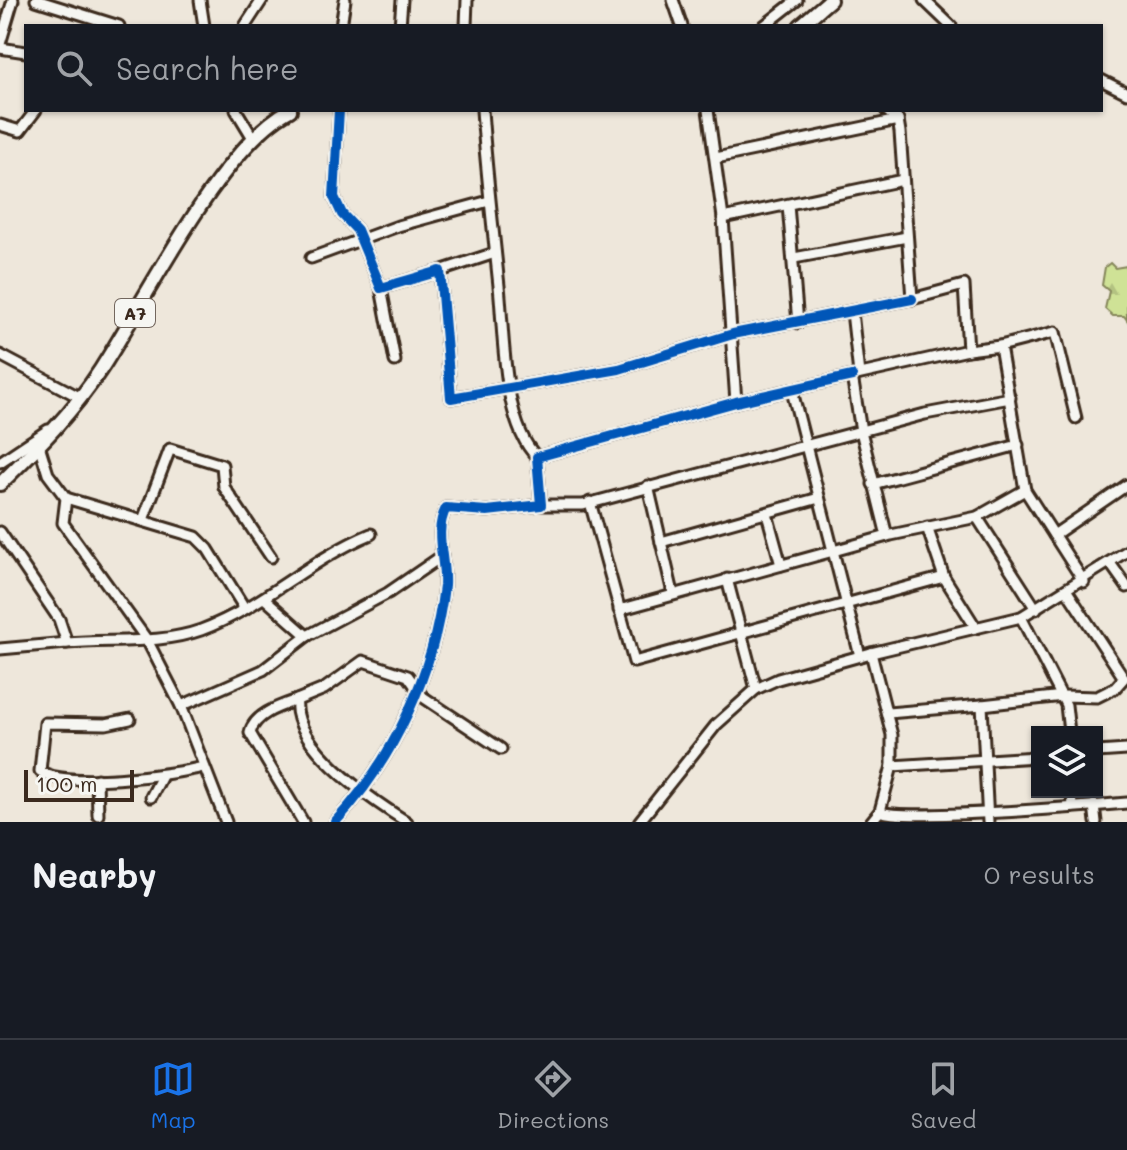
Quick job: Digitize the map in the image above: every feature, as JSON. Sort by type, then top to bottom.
[{"type":"highway","points":[[802,24],[830,0]]},
{"type":"highway","name":"A7","points":[[0,484],[81,398],[211,193],[255,135],[286,112]]},
{"type":"street","points":[[13,0],[0,46],[24,52]]},
{"type":"street","points":[[36,0],[113,24]]},
{"type":"street","points":[[200,0],[204,24]]},
{"type":"street","points":[[246,24],[262,0]]},
{"type":"street","points":[[341,24],[345,0]]},
{"type":"street","points":[[400,24],[402,0]]},
{"type":"street","points":[[466,24],[467,0]]},
{"type":"street","points":[[673,0],[681,24]]},
{"type":"street","points":[[767,24],[797,0]]},
{"type":"street","points":[[924,0],[949,24]]},
{"type":"street","points":[[1103,81],[1127,93]]},
{"type":"street","points":[[0,125],[20,131],[34,112]]},
{"type":"street","points":[[239,112],[255,135]]},
{"type":"street","points":[[339,112],[334,197],[361,239],[381,288],[395,361]]},
{"type":"street","points":[[482,112],[489,201],[511,389],[527,448],[537,457],[541,505]]},
{"type":"street","points":[[708,112],[723,218],[736,402]]},
{"type":"street","points":[[888,112],[898,120],[912,299]]},
{"type":"street","points":[[716,158],[898,120]]},
{"type":"street","points":[[723,218],[903,180]]},
{"type":"street","points":[[311,258],[361,239],[489,201]]},
{"type":"street","points":[[788,205],[798,323]]},
{"type":"street","points":[[794,258],[907,237]]},
{"type":"street","points":[[381,288],[495,253]]},
{"type":"street","points":[[440,271],[451,398],[619,369],[733,334],[852,312],[964,285],[968,350]]},
{"type":"street","points":[[852,312],[861,431],[887,536]]},
{"type":"street","points":[[537,457],[736,402],[1055,332],[1076,418]]},
{"type":"street","points":[[1000,346],[1025,490],[1084,582]]},
{"type":"street","points":[[0,355],[81,398]]},
{"type":"street","points":[[792,391],[847,604],[888,713],[892,766],[880,811],[871,822]]},
{"type":"street","points":[[335,822],[362,792],[411,708],[444,584],[439,521],[446,508],[487,511],[509,506],[590,502],[925,414],[1010,398]]},
{"type":"street","points":[[0,462],[58,424]]},
{"type":"street","points":[[39,445],[48,474],[66,498],[196,537],[208,549],[245,609]]},
{"type":"street","points":[[873,484],[1018,445]]},
{"type":"street","points":[[143,520],[170,449],[222,465],[224,487],[271,557]]},
{"type":"street","points":[[1054,535],[1127,485]]},
{"type":"street","points":[[648,486],[673,593]]},
{"type":"street","points":[[619,610],[887,536],[977,517],[1025,490]]},
{"type":"street","points":[[66,498],[63,523],[147,640],[181,706],[226,822]]},
{"type":"street","points":[[661,542],[819,498]]},
{"type":"street","points":[[590,502],[634,662],[944,577]]},
{"type":"street","points":[[767,514],[781,565]]},
{"type":"street","points":[[977,517],[1036,609]]},
{"type":"street","points":[[927,527],[944,577],[976,628]]},
{"type":"street","points":[[0,532],[59,619],[67,643]]},
{"type":"street","points":[[0,649],[147,640],[198,631],[245,609],[336,550],[371,534]]},
{"type":"street","points":[[639,822],[716,725],[756,689],[778,679],[866,654],[1021,617],[1084,582],[1127,551]]},
{"type":"street","points":[[181,706],[263,670],[307,636],[388,593],[442,556]]},
{"type":"street","points":[[1110,563],[1127,587]]},
{"type":"street","points":[[727,579],[756,689]]},
{"type":"street","points":[[888,713],[1063,696],[1097,697],[1115,688],[1125,677],[1067,591]]},
{"type":"street","points":[[264,598],[307,636]]},
{"type":"street","points":[[1021,617],[1063,696],[1068,726]]},
{"type":"street","points":[[303,822],[287,797],[281,780],[250,733],[252,725],[262,716],[324,689],[363,661],[408,676],[423,697],[501,749]]},
{"type":"street","points":[[297,700],[295,713],[306,737],[362,792],[407,822]]},
{"type":"street","points":[[982,705],[988,819]]},
{"type":"street","points":[[130,719],[106,724],[45,723],[40,771],[47,776],[97,779],[162,776],[203,767]]},
{"type":"street","points":[[1103,752],[1127,750]]},
{"type":"street","points":[[892,766],[1031,757]]},
{"type":"street","points":[[151,797],[162,776]]},
{"type":"street","points":[[97,779],[98,815]]},
{"type":"street","points":[[1072,798],[1073,807]]},
{"type":"street","points":[[880,811],[894,817],[988,819],[1127,803]]},
{"type":"street","points":[[1094,805],[1096,822]]},
{"type":"green space","points":[[1110,263],[1115,268],[1127,266],[1127,320],[1124,316],[1113,316],[1105,309],[1109,291],[1102,285],[1105,267]]},
{"type":"cycle path","points":[[339,112],[334,197],[342,214],[357,230],[381,288],[440,271],[451,398],[619,369],[733,334],[912,299]]},
{"type":"cycle path","points":[[335,822],[376,771],[393,743],[421,682],[439,619],[444,586],[440,527],[446,508],[487,511],[541,505],[537,457],[736,402],[852,376]]}]
